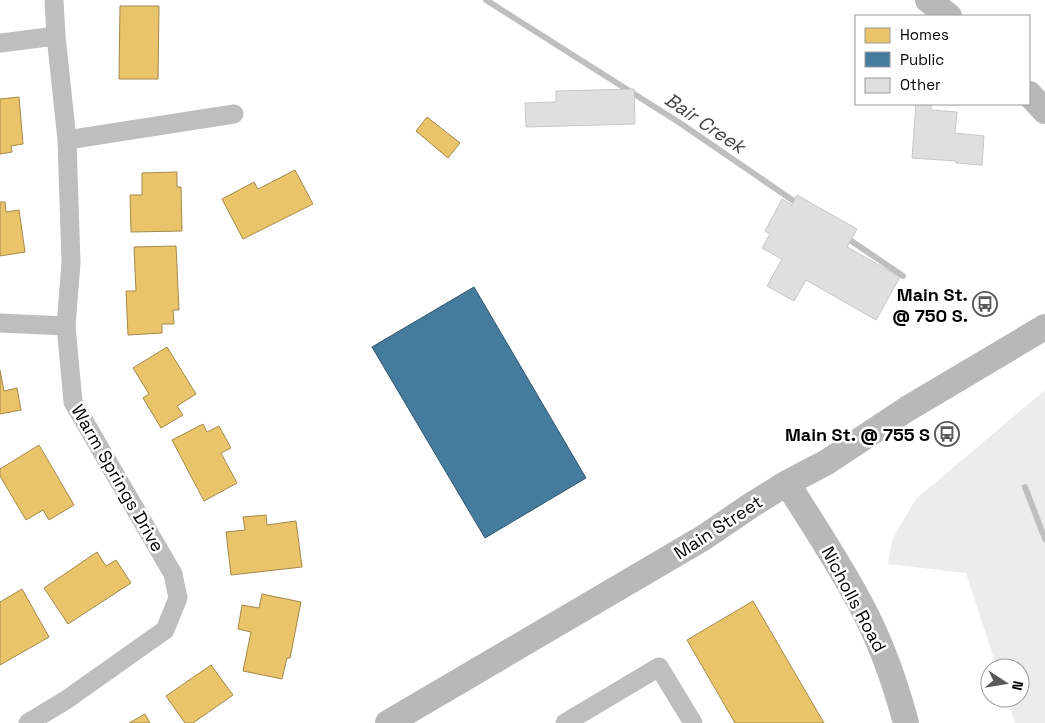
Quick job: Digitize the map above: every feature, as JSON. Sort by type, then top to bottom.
[{"type":"main road","points":[[928,0],[948,15]]},
{"type":"main road","points":[[1030,95],[1045,111]]},
{"type":"main road","name":"Main Street","points":[[388,723],[703,538],[787,483],[827,462],[907,409],[1045,327]]},
{"type":"main road","name":"Nicholls Road","points":[[787,483],[861,605],[888,665],[906,723]]},
{"type":"street","name":"Warm Springs Drive","points":[[28,723],[66,700],[165,630],[178,598],[173,574],[73,402],[66,326],[71,263],[67,140],[54,0]]},
{"type":"street","points":[[0,43],[56,36]]},
{"type":"street","points":[[67,140],[234,114]]},
{"type":"street","points":[[0,323],[66,326]]},
{"type":"street","points":[[566,723],[659,667],[693,723]]},
{"type":"shaded area","points":[[1045,390],[1045,723],[1015,723],[1010,708],[1030,708],[1030,658],[994,658],[966,573],[888,564],[892,540],[916,499]]},
{"type":"building: Homes","points":[[120,6],[159,6],[158,79],[119,79]]},
{"type":"building: Homes","points":[[19,97],[23,144],[11,146],[12,152],[0,154],[0,99]]},
{"type":"building: Homes","points":[[427,117],[460,143],[448,158],[416,131]]},
{"type":"building: Homes","points":[[295,170],[313,204],[243,239],[222,199],[254,182],[258,189]]},
{"type":"building: Homes","points":[[177,172],[177,187],[181,187],[182,231],[131,232],[130,195],[142,195],[142,173]]},
{"type":"building: Homes","points":[[0,202],[5,202],[6,212],[19,210],[25,252],[0,256]]},
{"type":"building: Homes","points":[[176,246],[179,310],[173,310],[174,324],[162,324],[162,333],[128,335],[126,291],[136,291],[134,247]]},
{"type":"building: Homes","points":[[167,347],[196,394],[177,406],[183,415],[161,428],[143,398],[149,394],[133,368]]},
{"type":"building: Homes","points":[[0,370],[4,391],[17,388],[21,410],[0,414]]},
{"type":"building: Homes","points":[[203,424],[207,432],[219,426],[231,448],[221,453],[237,483],[204,501],[172,440]]},
{"type":"building: Homes","points":[[39,445],[74,505],[49,520],[43,510],[26,520],[0,476],[0,469]]},
{"type":"building: Homes","points":[[266,515],[267,525],[296,521],[302,567],[231,575],[226,532],[245,530],[243,517]]},
{"type":"building: Homes","points":[[97,552],[106,566],[116,560],[131,583],[68,624],[44,588]]},
{"type":"building: Homes","points":[[22,589],[49,637],[0,665],[0,602]]},
{"type":"building: Homes","points":[[262,594],[301,602],[290,658],[287,658],[282,679],[243,671],[251,632],[238,629],[242,605],[259,608]]},
{"type":"building: Homes","points":[[753,601],[824,723],[735,723],[687,640]]},
{"type":"building: Homes","points":[[211,665],[233,695],[193,723],[185,723],[166,696]]},
{"type":"building: Homes","points":[[145,714],[150,723],[129,723]]},
{"type":"building: Public","points":[[474,287],[586,478],[485,538],[372,347]]},
{"type":"building: Other","points":[[634,89],[635,124],[526,127],[525,103],[556,102],[556,91]]},
{"type":"building: Other","points":[[916,105],[931,105],[931,110],[957,112],[955,133],[984,136],[982,165],[912,158]]},
{"type":"building: Other","points":[[797,195],[857,229],[847,247],[900,277],[876,320],[806,280],[794,301],[767,286],[782,259],[762,248],[770,234],[765,231],[782,199],[792,205]]},
{"type":"waterway","name":"Bair Creek","points":[[486,0],[680,123],[801,206]]},
{"type":"waterway","name":"Bair Creek","points":[[844,236],[903,276]]},
{"type":"waterway","name":"Bair Creek","points":[[1025,487],[1045,539]]},
{"type":"place","name":"Main St. @ 750 S.","points":[[985,304]]},
{"type":"place","name":"Main St. @ 755 S","points":[[947,434]]}]
